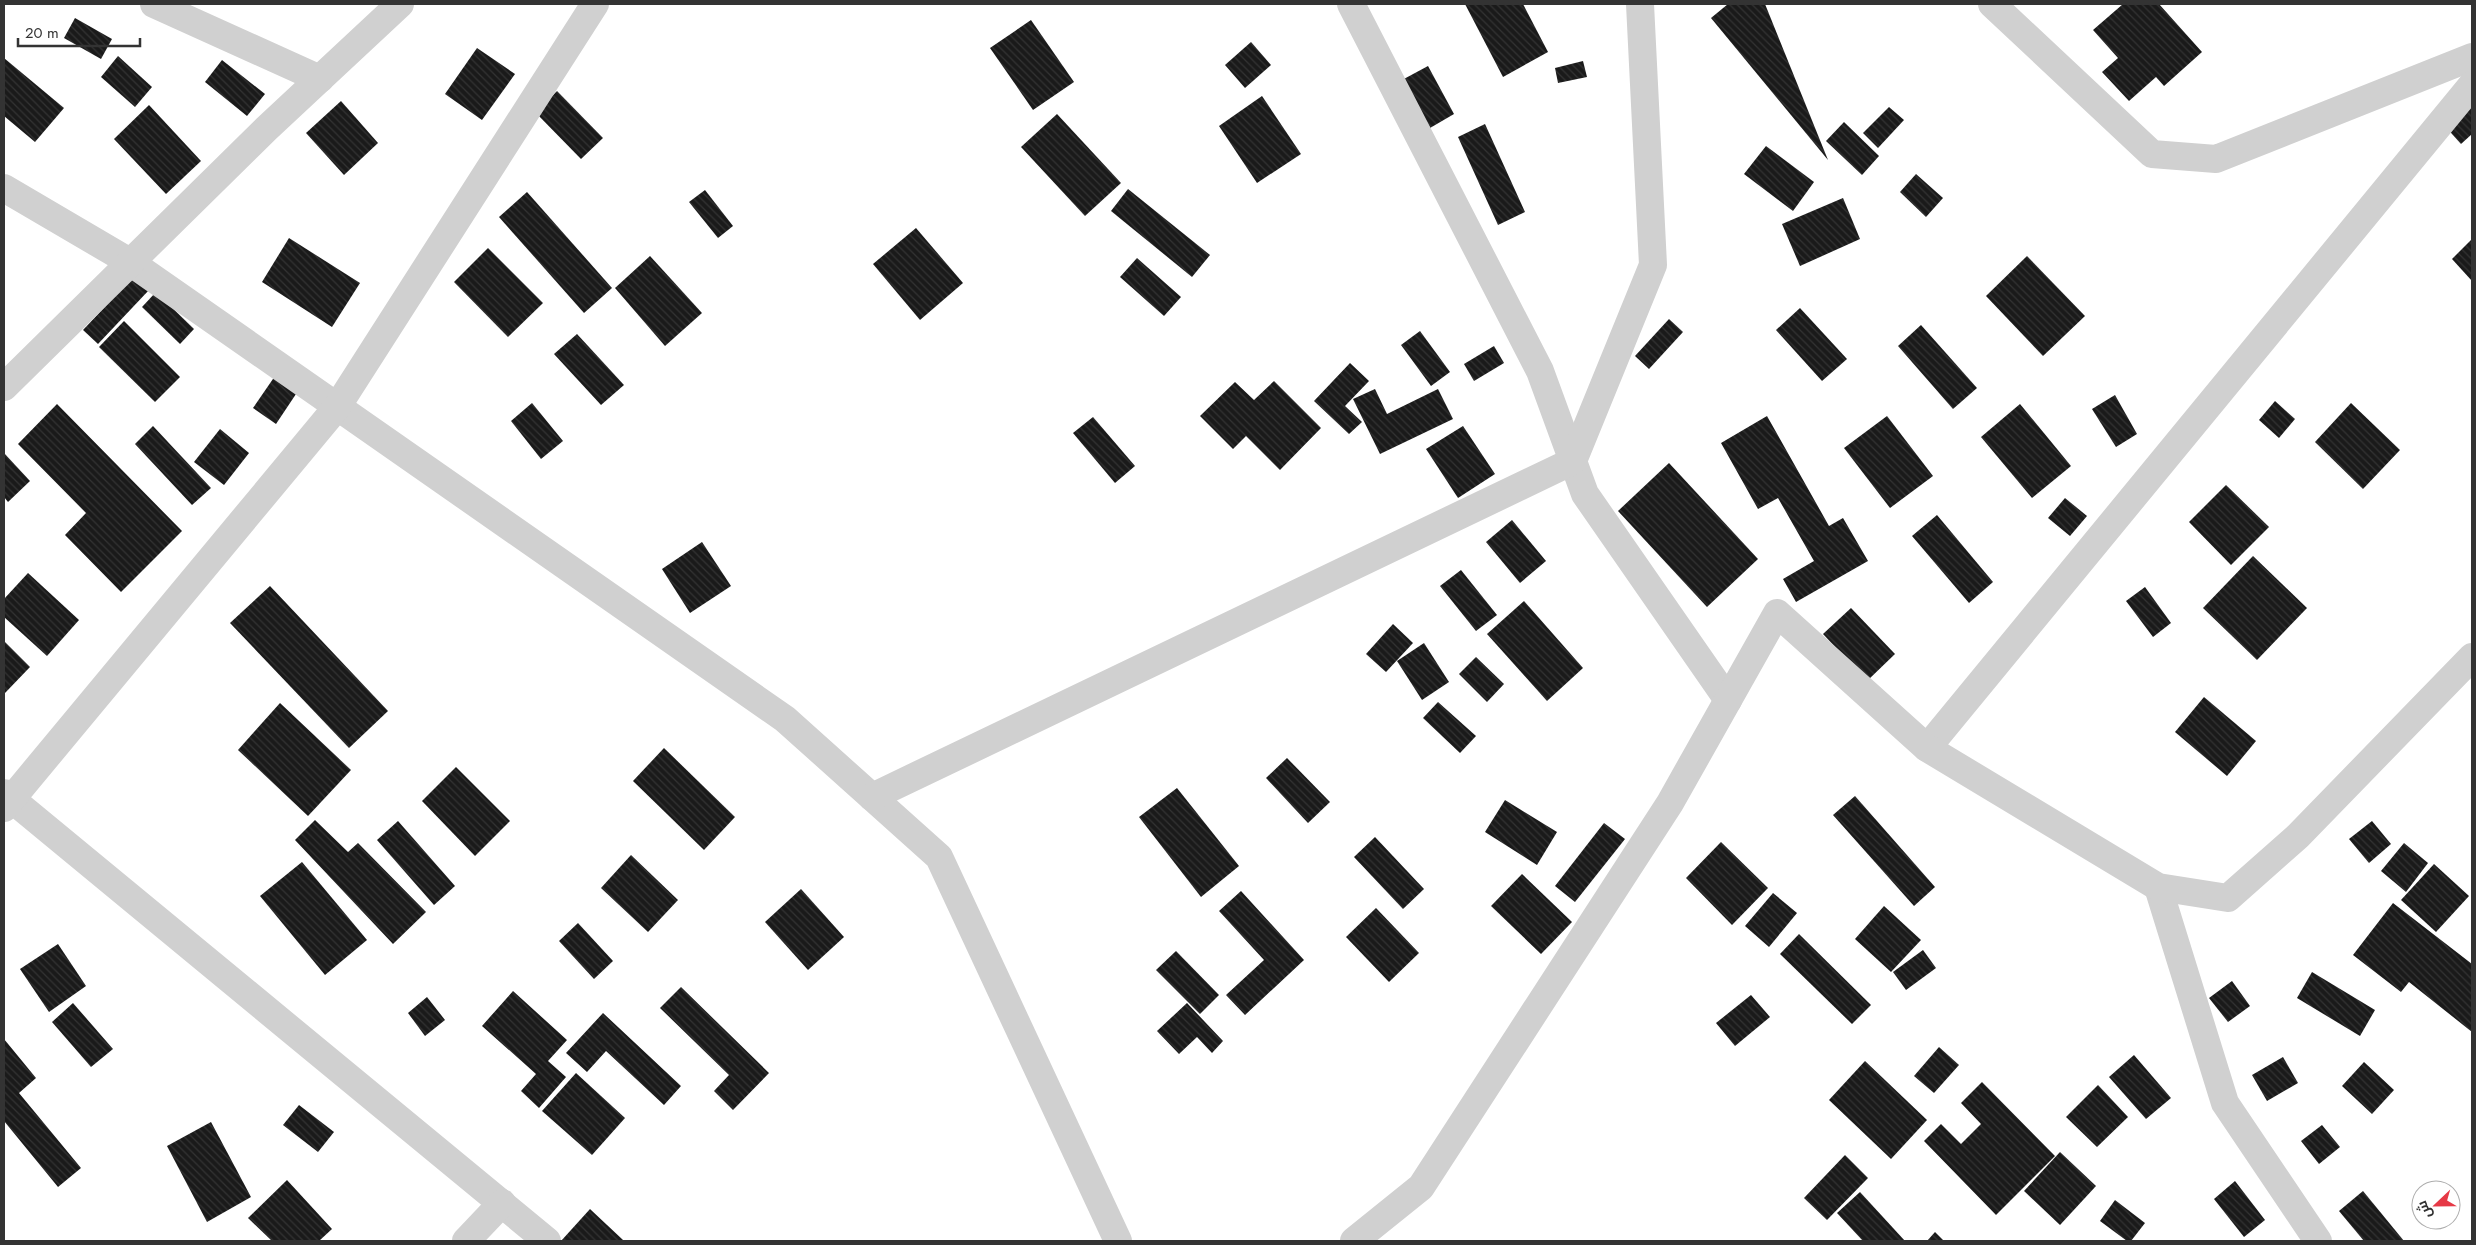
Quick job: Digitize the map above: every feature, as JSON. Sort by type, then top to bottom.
[{"type":"street","points":[[154,4],[320,79]]},
{"type":"street","points":[[4,387],[266,129],[400,4]]},
{"type":"street","points":[[548,1241],[6,800],[337,407],[595,4]]},
{"type":"street","points":[[1351,4],[1540,371],[1585,494],[1728,700]]},
{"type":"street","points":[[872,798],[1574,461],[1653,265],[1640,4]]},
{"type":"street","points":[[1992,4],[2152,154],[2216,159],[2472,57]]},
{"type":"street","points":[[1927,748],[2472,85]]},
{"type":"street","points":[[4,188],[130,262],[785,719],[938,857],[1118,1241]]},
{"type":"street","points":[[1354,1241],[1421,1187],[1670,803],[1777,613],[1927,748],[2158,887],[2228,898],[2298,836],[2472,657]]},
{"type":"street","points":[[2158,887],[2225,1103],[2318,1241]]},
{"type":"street","points":[[466,1241],[502,1203]]},
{"type":"building","points":[[1465,4],[1523,4],[1548,52],[1503,77]]},
{"type":"building","points":[[1728,4],[1765,4],[1828,160],[1711,18]]},
{"type":"building","points":[[2123,4],[2159,4],[2202,52],[2164,86],[2156,77],[2129,101],[2102,72],[2118,58],[2093,30]]},
{"type":"building","points":[[75,18],[112,39],[101,59],[64,38]]},
{"type":"building","points":[[1031,20],[1074,82],[1033,110],[990,48]]},
{"type":"building","points":[[1251,42],[1271,65],[1245,88],[1225,65]]},
{"type":"building","points":[[477,48],[515,74],[482,120],[445,94]]},
{"type":"building","points":[[118,56],[152,87],[135,107],[101,77]]},
{"type":"building","points":[[4,58],[64,108],[35,142],[4,116]]},
{"type":"building","points":[[222,60],[265,94],[247,116],[205,82]]},
{"type":"building","points":[[1583,61],[1587,77],[1558,83],[1555,68]]},
{"type":"building","points":[[1428,66],[1454,114],[1430,128],[1402,80]]},
{"type":"building","points":[[557,91],[603,138],[581,159],[536,113]]},
{"type":"building","points":[[1262,96],[1301,154],[1257,183],[1219,126]]},
{"type":"building","points":[[341,101],[378,143],[344,175],[306,133]]},
{"type":"building","points":[[2472,103],[2472,134],[2461,144],[2443,124]]},
{"type":"building","points":[[149,105],[201,161],[166,194],[114,139]]},
{"type":"building","points":[[1889,107],[1904,120],[1878,148],[1863,133]]},
{"type":"building","points":[[1057,114],[1121,183],[1085,216],[1021,147]]},
{"type":"building","points":[[1844,122],[1879,156],[1862,175],[1826,141]]},
{"type":"building","points":[[1485,124],[1525,212],[1498,225],[1458,137]]},
{"type":"building","points":[[1766,146],[1814,182],[1793,211],[1744,174]]},
{"type":"building","points":[[1916,174],[1943,198],[1926,217],[1900,192]]},
{"type":"building","points":[[1128,189],[1210,255],[1192,277],[1111,211]]},
{"type":"building","points":[[705,190],[733,226],[718,238],[689,202]]},
{"type":"building","points":[[527,192],[612,288],[584,313],[499,217]]},
{"type":"building","points":[[1843,198],[1860,239],[1800,266],[1782,224]]},
{"type":"building","points":[[916,228],[963,283],[920,320],[873,264]]},
{"type":"building","points":[[289,238],[360,283],[332,327],[262,282]]},
{"type":"building","points":[[2472,239],[2472,281],[2452,259]]},
{"type":"building","points":[[488,248],[543,303],[508,337],[454,282]]},
{"type":"building","points":[[650,256],[702,313],[665,346],[615,288]]},
{"type":"building","points":[[2027,256],[2085,316],[2043,356],[1986,296]]},
{"type":"building","points":[[1137,258],[1181,297],[1164,316],[1120,277]]},
{"type":"building","points":[[135,275],[149,290],[98,344],[83,330]]},
{"type":"building","points":[[156,292],[194,329],[180,344],[142,307]]},
{"type":"building","points":[[1800,308],[1847,359],[1822,381],[1776,330]]},
{"type":"building","points":[[1669,319],[1683,332],[1649,369],[1635,356]]},
{"type":"building","points":[[124,321],[180,377],[155,402],[99,347]]},
{"type":"building","points":[[1921,325],[1977,388],[1953,409],[1898,346]]},
{"type":"building","points":[[1420,331],[1450,372],[1431,386],[1401,345]]},
{"type":"building","points":[[577,334],[624,385],[601,405],[554,354]]},
{"type":"building","points":[[1494,346],[1504,363],[1474,381],[1464,364]]},
{"type":"building","points":[[1350,363],[1369,381],[1345,406],[1362,422],[1349,434],[1314,401]]},
{"type":"building","points":[[275,376],[298,391],[276,424],[253,408]]},
{"type":"building","points":[[1274,381],[1321,428],[1280,470],[1246,436],[1233,449],[1200,416],[1235,382],[1254,400]]},
{"type":"building","points":[[1375,389],[1387,414],[1438,389],[1453,419],[1380,454],[1353,399]]},
{"type":"building","points":[[2115,395],[2137,434],[2116,447],[2092,409]]},
{"type":"building","points":[[2275,401],[2295,419],[2279,438],[2259,420]]},
{"type":"building","points":[[532,403],[563,441],[541,459],[511,421]]},
{"type":"building","points":[[2351,403],[2400,450],[2363,489],[2315,442]]},
{"type":"building","points":[[57,404],[182,531],[121,592],[65,535],[86,513],[18,444]]},
{"type":"building","points":[[2020,404],[2071,466],[2032,498],[1981,437]]},
{"type":"building","points":[[1767,416],[1829,526],[1843,518],[1868,561],[1796,602],[1783,579],[1814,561],[1778,498],[1758,509],[1721,443]]},
{"type":"building","points":[[1887,416],[1933,476],[1890,508],[1844,448]]},
{"type":"building","points":[[1093,417],[1135,466],[1115,483],[1073,433]]},
{"type":"building","points":[[153,426],[211,488],[192,505],[135,444]]},
{"type":"building","points":[[1463,426],[1495,474],[1458,498],[1426,449]]},
{"type":"building","points":[[220,429],[249,453],[224,485],[194,462]]},
{"type":"building","points":[[4,453],[30,481],[8,502],[4,497]]},
{"type":"building","points":[[1669,463],[1758,559],[1707,607],[1618,511]]},
{"type":"building","points":[[2226,485],[2269,527],[2231,565],[2189,522]]},
{"type":"building","points":[[2065,498],[2087,516],[2070,536],[2048,518]]},
{"type":"building","points":[[1937,515],[1993,582],[1969,603],[1912,536]]},
{"type":"building","points":[[1512,520],[1546,561],[1520,583],[1486,542]]},
{"type":"building","points":[[702,542],[731,586],[690,613],[662,569]]},
{"type":"building","points":[[2253,556],[2307,608],[2257,660],[2203,608]]},
{"type":"building","points":[[1461,570],[1497,615],[1476,631],[1440,586]]},
{"type":"building","points":[[28,573],[79,620],[47,656],[4,617],[4,599]]},
{"type":"building","points":[[270,586],[388,711],[349,748],[230,623]]},
{"type":"building","points":[[2145,587],[2171,623],[2153,637],[2126,601]]},
{"type":"building","points":[[1524,601],[1583,668],[1547,701],[1487,634]]},
{"type":"building","points":[[1851,608],[1895,654],[1867,681],[1823,634]]},
{"type":"building","points":[[1393,624],[1413,643],[1386,672],[1366,654]]},
{"type":"building","points":[[4,641],[30,667],[5,693],[4,692]]},
{"type":"building","points":[[1424,643],[1449,682],[1422,700],[1397,661]]},
{"type":"building","points":[[1476,657],[1504,684],[1487,702],[1459,674]]},
{"type":"building","points":[[2204,697],[2256,741],[2227,776],[2175,732]]},
{"type":"building","points":[[1438,702],[1476,736],[1460,753],[1423,718]]},
{"type":"building","points":[[280,703],[351,770],[308,816],[238,750]]},
{"type":"building","points":[[664,748],[735,817],[704,850],[633,781]]},
{"type":"building","points":[[1287,758],[1330,802],[1308,823],[1266,778]]},
{"type":"building","points":[[456,767],[510,821],[475,856],[422,801]]},
{"type":"building","points":[[1177,788],[1239,866],[1201,897],[1139,817]]},
{"type":"building","points":[[1855,796],[1935,887],[1914,906],[1833,815]]},
{"type":"building","points":[[1505,800],[1557,832],[1537,865],[1485,832]]},
{"type":"building","points":[[315,820],[348,852],[358,843],[426,912],[393,944],[295,840]]},
{"type":"building","points":[[398,821],[455,886],[434,905],[377,840]]},
{"type":"building","points":[[2372,821],[2391,844],[2369,863],[2349,839]]},
{"type":"building","points":[[1604,823],[1625,839],[1575,902],[1555,886]]},
{"type":"building","points":[[1375,837],[1424,889],[1403,909],[1354,857]]},
{"type":"building","points":[[1721,842],[1768,888],[1732,925],[1686,878]]},
{"type":"building","points":[[2404,843],[2428,863],[2406,892],[2381,871]]},
{"type":"building","points":[[631,855],[678,900],[648,932],[601,888]]},
{"type":"building","points":[[302,862],[367,940],[325,975],[260,896]]},
{"type":"building","points":[[2434,864],[2469,896],[2436,932],[2401,900]]},
{"type":"building","points":[[1522,874],[1572,922],[1541,954],[1491,906]]},
{"type":"building","points":[[801,889],[844,937],[808,970],[765,922]]},
{"type":"building","points":[[1241,891],[1304,960],[1245,1015],[1226,995],[1264,960],[1219,911]]},
{"type":"building","points":[[1773,893],[1797,913],[1769,947],[1745,926]]},
{"type":"building","points":[[2393,903],[2472,964],[2472,1032],[2409,982],[2401,992],[2353,955]]},
{"type":"building","points":[[1884,906],[1921,940],[1891,972],[1855,939]]},
{"type":"building","points":[[1376,908],[1419,953],[1389,982],[1346,937]]},
{"type":"building","points":[[578,923],[613,961],[594,979],[559,941]]},
{"type":"building","points":[[1799,934],[1871,1005],[1852,1024],[1780,954]]},
{"type":"building","points":[[58,944],[86,986],[49,1012],[20,969]]},
{"type":"building","points":[[1923,950],[1936,968],[1906,990],[1893,972]]},
{"type":"building","points":[[1176,951],[1219,995],[1200,1014],[1156,970]]},
{"type":"building","points":[[2312,972],[2375,1010],[2360,1036],[2297,998]]},
{"type":"building","points":[[2232,981],[2250,1006],[2228,1022],[2209,998]]},
{"type":"building","points":[[681,987],[769,1073],[733,1110],[714,1091],[729,1075],[660,1008]]},
{"type":"building","points":[[513,991],[567,1040],[548,1061],[566,1077],[539,1108],[521,1091],[536,1074],[482,1026]]},
{"type":"building","points":[[1751,995],[1770,1017],[1735,1046],[1716,1023]]},
{"type":"building","points":[[427,997],[445,1020],[425,1036],[408,1013]]},
{"type":"building","points":[[73,1003],[113,1049],[91,1067],[52,1022]]},
{"type":"building","points":[[1187,1003],[1223,1041],[1212,1053],[1197,1037],[1179,1054],[1157,1031]]},
{"type":"building","points":[[603,1013],[681,1086],[664,1105],[606,1051],[587,1072],[566,1053]]},
{"type":"building","points":[[4,1039],[36,1078],[19,1093],[81,1168],[58,1187],[4,1121]]},
{"type":"building","points":[[1939,1047],[1959,1065],[1934,1093],[1914,1076]]},
{"type":"building","points":[[2134,1055],[2171,1098],[2146,1119],[2109,1077]]},
{"type":"building","points":[[2283,1057],[2298,1083],[2267,1101],[2252,1075]]},
{"type":"building","points":[[1865,1061],[1927,1120],[1891,1159],[1829,1100]]},
{"type":"building","points":[[2364,1062],[2394,1090],[2372,1114],[2342,1086]]},
{"type":"building","points":[[576,1073],[625,1118],[592,1155],[542,1111]]},
{"type":"building","points":[[1982,1082],[2055,1156],[1996,1215],[1924,1141],[1941,1124],[1961,1144],[1981,1124],[1961,1103]]},
{"type":"building","points":[[2098,1085],[2128,1117],[2097,1147],[2066,1117]]},
{"type":"building","points":[[299,1105],[334,1132],[318,1152],[283,1125]]},
{"type":"building","points":[[211,1122],[251,1197],[207,1222],[167,1146]]},
{"type":"building","points":[[2322,1125],[2340,1147],[2319,1164],[2301,1141]]},
{"type":"building","points":[[2060,1152],[2096,1186],[2060,1225],[2024,1191]]},
{"type":"building","points":[[1845,1155],[1868,1178],[1827,1220],[1804,1198]]},
{"type":"building","points":[[287,1180],[332,1229],[319,1241],[272,1241],[248,1218]]},
{"type":"building","points":[[2235,1181],[2265,1220],[2244,1237],[2214,1199]]},
{"type":"building","points":[[2363,1191],[2404,1241],[2364,1241],[2339,1211]]},
{"type":"building","points":[[1860,1192],[1905,1241],[1863,1241],[1837,1213]]},
{"type":"building","points":[[2115,1200],[2145,1223],[2131,1241],[2127,1241],[2100,1221]]},
{"type":"building","points":[[590,1209],[623,1240],[561,1241]]},
{"type":"building","points":[[1935,1232],[1944,1241],[1927,1241]]}]
